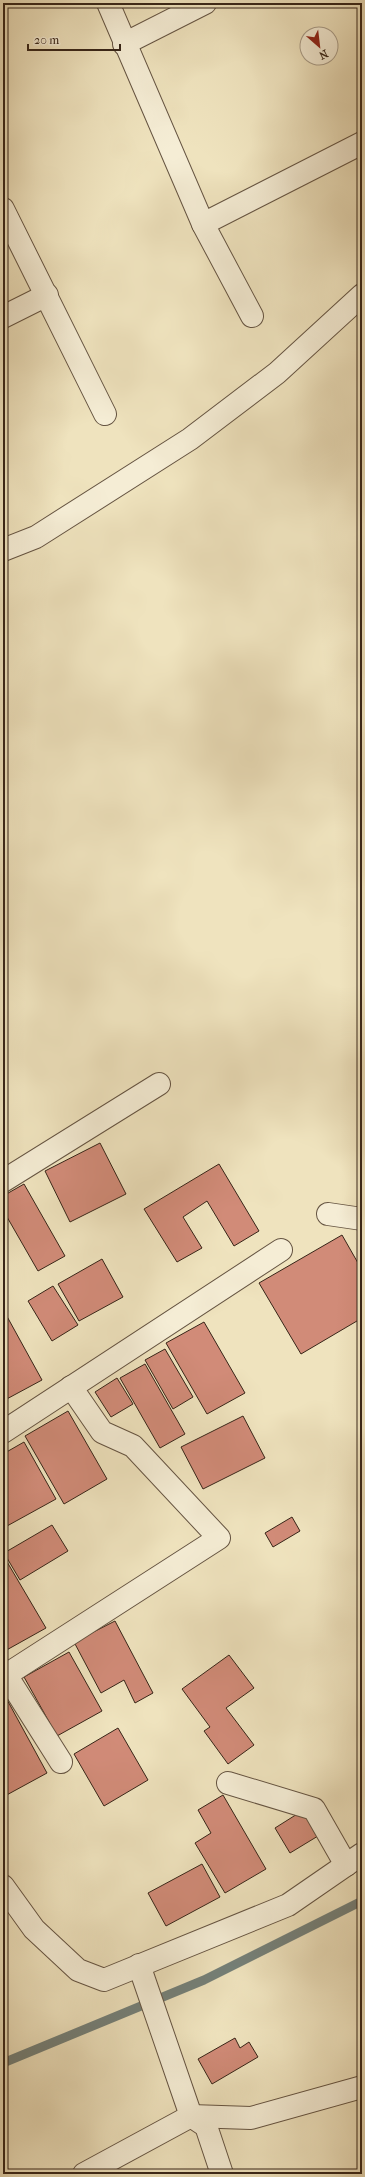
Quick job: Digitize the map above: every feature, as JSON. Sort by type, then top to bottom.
[{"type":"street","points":[[108,3],[124,44],[204,224],[252,316]]},
{"type":"street","points":[[124,44],[205,3]]},
{"type":"street","points":[[204,224],[362,143]]},
{"type":"street","points":[[3,209],[105,414]]},
{"type":"street","points":[[3,550],[36,537],[190,439],[277,373],[362,294]]},
{"type":"street","points":[[3,317],[47,295]]},
{"type":"street","points":[[3,1181],[159,1084]]},
{"type":"street","points":[[328,1214],[362,1219]]},
{"type":"street","points":[[3,1432],[281,1250]]},
{"type":"street","points":[[60,1762],[4,1676],[219,1538],[133,1446],[102,1432],[71,1387]]},
{"type":"street","points":[[3,1886],[34,1929],[78,1970],[104,1980],[288,1904],[354,1859],[314,1809],[228,1783]]},
{"type":"street","points":[[139,1965],[191,2116],[206,2126],[222,2174]]},
{"type":"street","points":[[84,2174],[191,2116],[251,2118],[362,2088]]},
{"type":"building","points":[[100,1143],[126,1194],[70,1222],[45,1171]]},
{"type":"building","points":[[219,1164],[259,1231],[234,1246],[207,1201],[183,1217],[202,1248],[177,1262],[144,1209]]},
{"type":"building","points":[[24,1184],[65,1256],[38,1271],[3,1210],[3,1196]]},
{"type":"building","points":[[342,1235],[362,1270],[362,1318],[301,1354],[259,1283]]},
{"type":"building","points":[[102,1259],[123,1297],[79,1321],[58,1284]]},
{"type":"building","points":[[53,1286],[78,1325],[52,1341],[28,1301]]},
{"type":"building","points":[[4,1311],[42,1380],[3,1401],[3,1312]]},
{"type":"building","points":[[204,1322],[245,1393],[207,1414],[166,1343]]},
{"type":"building","points":[[165,1349],[193,1397],[173,1409],[145,1360]]},
{"type":"building","points":[[145,1364],[185,1434],[160,1448],[120,1378]]},
{"type":"building","points":[[117,1378],[133,1404],[111,1417],[95,1392]]},
{"type":"building","points":[[68,1411],[107,1479],[64,1504],[25,1436]]},
{"type":"building","points":[[243,1416],[265,1458],[203,1489],[181,1447]]},
{"type":"building","points":[[24,1442],[56,1499],[7,1526],[3,1518],[3,1454]]},
{"type":"building","points":[[292,1517],[300,1531],[273,1547],[265,1533]]},
{"type":"building","points":[[52,1525],[68,1551],[20,1580],[4,1553]]},
{"type":"building","points":[[3,1555],[46,1628],[3,1652]]},
{"type":"building","points":[[115,1621],[153,1693],[135,1703],[124,1680],[101,1693],[74,1642]]},
{"type":"building","points":[[69,1652],[102,1711],[57,1736],[24,1677]]},
{"type":"building","points":[[229,1655],[254,1688],[226,1708],[254,1745],[228,1764],[204,1731],[210,1727],[182,1689]]},
{"type":"building","points":[[5,1696],[47,1773],[3,1797],[3,1697]]},
{"type":"building","points":[[118,1728],[148,1780],[104,1806],[74,1754]]},
{"type":"building","points":[[223,1795],[266,1869],[225,1893],[195,1843],[211,1833],[198,1810]]},
{"type":"building","points":[[302,1811],[318,1836],[290,1853],[275,1828]]},
{"type":"building","points":[[202,1864],[220,1897],[166,1926],[148,1893]]},
{"type":"building","points":[[235,2038],[240,2048],[249,2042],[258,2057],[212,2084],[198,2059]]},
{"type":"waterway","points":[[3,2063],[204,1980],[362,1901]]}]
